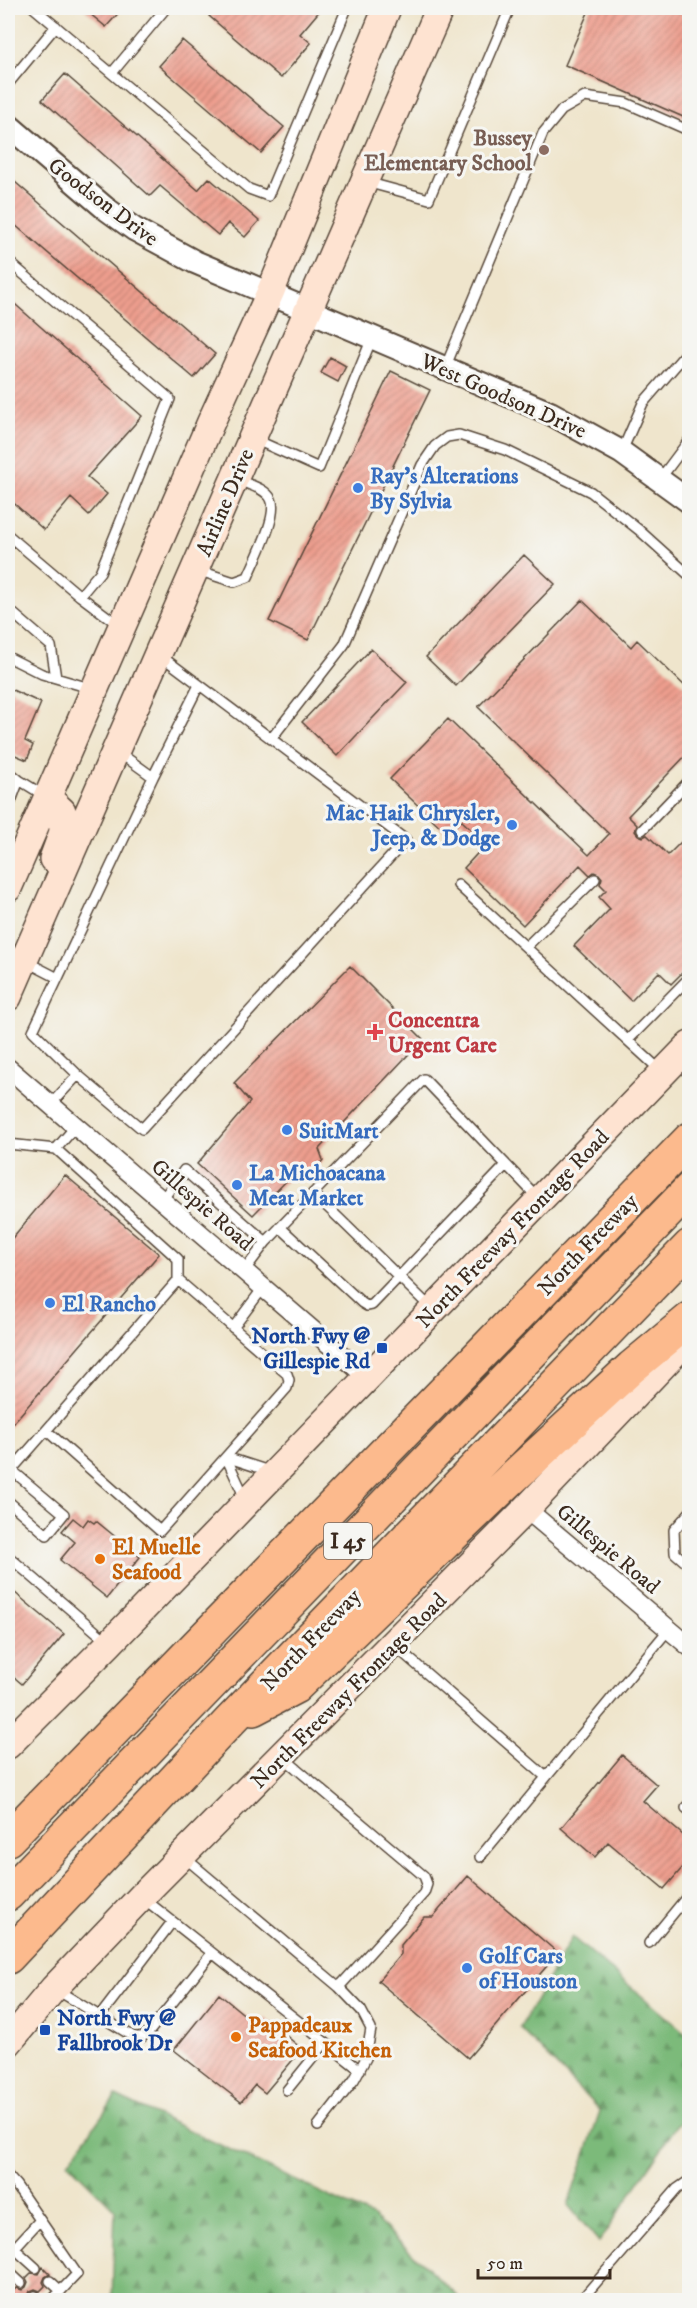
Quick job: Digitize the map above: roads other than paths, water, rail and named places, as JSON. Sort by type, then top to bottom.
[{"type":"highway","name":"North Freeway","points":[[11,1832],[690,1139]]},
{"type":"highway","name":"North Freeway","points":[[8,1894],[690,1189]]},
{"type":"highway","name":"North Freeway","points":[[8,1957],[230,1720],[690,1246]]},
{"type":"highway","points":[[230,1720],[296,1688],[510,1480],[632,1367],[687,1340]]},
{"type":"main road","name":"Airline Drive","points":[[8,888],[211,422],[270,293],[387,8]]},
{"type":"main road","name":"Airline Drive","points":[[8,997],[440,8]]},
{"type":"main road","points":[[95,690],[136,706]]},
{"type":"main road","points":[[47,797],[62,811],[63,832],[51,864],[57,886]]},
{"type":"main road","name":"North Freeway Frontage Road","points":[[10,1739],[109,1644],[690,1045]]},
{"type":"main road","name":"North Freeway Frontage Road","points":[[8,2043],[54,1988],[141,1897],[393,1645],[687,1340]]},
{"type":"street","name":"Goodson Drive","points":[[8,125],[105,208],[134,229],[195,262],[307,309]]},
{"type":"street","name":"West Goodson Drive","points":[[307,309],[550,412],[621,452],[690,502]]},
{"type":"street","name":"Gillespie Road","points":[[8,1068],[367,1377]]},
{"type":"street","name":"Gillespie Road","points":[[526,1509],[690,1647]]},
{"type":"lane","points":[[34,8],[249,189],[268,196],[347,8]]},
{"type":"lane","points":[[112,73],[166,8]]},
{"type":"lane","points":[[364,181],[429,199],[510,8]]},
{"type":"lane","points":[[8,84],[56,26]]},
{"type":"lane","points":[[445,368],[543,133],[562,110],[585,97],[626,103],[690,130]]},
{"type":"lane","points":[[8,261],[170,399],[100,572],[80,596]]},
{"type":"lane","points":[[252,438],[319,468],[372,337]]},
{"type":"lane","points":[[621,452],[643,403],[690,349]]},
{"type":"lane","points":[[271,739],[344,645],[422,465],[435,446],[447,438],[459,435],[506,450],[591,492],[639,530],[690,576]]},
{"type":"lane","points":[[660,479],[690,439]]},
{"type":"lane","points":[[195,569],[234,582],[248,577],[273,516],[272,500],[262,490],[234,478]]},
{"type":"lane","points":[[8,535],[122,628]]},
{"type":"lane","points":[[8,609],[51,646],[56,678]]},
{"type":"lane","points":[[159,655],[406,840],[141,1129],[78,1075],[33,1031],[199,685]]},
{"type":"lane","points":[[8,657],[56,678],[95,690]]},
{"type":"lane","points":[[116,751],[153,777]]},
{"type":"lane","points":[[8,771],[47,797]]},
{"type":"lane","points":[[8,808],[19,780]]},
{"type":"lane","points":[[642,830],[690,780]]},
{"type":"lane","points":[[526,947],[595,879]]},
{"type":"lane","points":[[458,885],[662,1073]]},
{"type":"lane","points":[[24,960],[58,978]]},
{"type":"lane","points":[[628,1040],[690,977]]},
{"type":"lane","points":[[50,1104],[78,1075]]},
{"type":"lane","points":[[244,1271],[280,1227],[424,1079],[539,1200]]},
{"type":"lane","points":[[56,1149],[76,1126]]},
{"type":"lane","points":[[8,1144],[56,1149],[178,1259],[178,1280],[47,1431],[9,1471],[64,1514],[47,1535],[8,1501]]},
{"type":"lane","points":[[280,1227],[362,1303],[367,1306],[372,1305],[506,1166]]},
{"type":"lane","points":[[162,1200],[184,1170],[266,1242]]},
{"type":"lane","points":[[313,1193],[433,1310]]},
{"type":"lane","points":[[47,1431],[160,1531],[287,1388],[289,1380],[287,1374],[178,1280]]},
{"type":"lane","points":[[233,1328],[263,1288]]},
{"type":"lane","points":[[226,1457],[274,1473]]},
{"type":"lane","points":[[226,1457],[247,1502]]},
{"type":"lane","points":[[690,1512],[674,1530],[675,1553],[690,1566]]},
{"type":"lane","points":[[8,1556],[109,1644]]},
{"type":"lane","points":[[480,1857],[669,1629]]},
{"type":"lane","points":[[393,1645],[546,1777]]},
{"type":"lane","points":[[282,1757],[424,1876],[427,1884],[424,1893],[339,1987]]},
{"type":"lane","points":[[690,1804],[686,1808],[690,1811]]},
{"type":"lane","points":[[183,1856],[339,1987],[361,2010],[371,2029],[366,2058],[360,2070],[318,2126]]},
{"type":"lane","points":[[649,1943],[690,1893]]},
{"type":"lane","points":[[141,1897],[360,2070]]},
{"type":"lane","points":[[100,2016],[172,1922]]},
{"type":"lane","points":[[54,1988],[134,2037],[142,2037],[149,2032],[212,1953]]},
{"type":"lane","points":[[287,2090],[325,2043]]},
{"type":"lane","points":[[8,2176],[76,2274],[52,2301]]},
{"type":"lane","points":[[581,2301],[677,2189],[690,2180]]},
{"type":"lane","points":[[36,2268],[11,2252],[40,2220]]},
{"type":"lane","points":[[8,2271],[21,2283]]},
{"type":"lane","points":[[50,2281],[61,2291]]},
{"type":"place","name":"Bussey Elementary School","points":[[544,150]]},
{"type":"place","name":"Ray's Alterations By Sylvia","points":[[358,488]]},
{"type":"place","name":"Mac Haik Chrysler, Jeep, & Dodge","points":[[512,825]]},
{"type":"place","name":"Concentra Urgent Care","points":[[375,1032]]},
{"type":"place","name":"SuitMart","points":[[287,1130]]},
{"type":"place","name":"La Michoacana Meat Market","points":[[237,1185]]},
{"type":"place","name":"El Rancho","points":[[50,1303]]},
{"type":"place","name":"North Fwy @ Gillespie Rd","points":[[382,1348]]},
{"type":"place","name":"El Muelle Seafood","points":[[100,1559]]},
{"type":"place","name":"Golf Cars of Houston","points":[[467,1968]]},
{"type":"place","name":"North Fwy @ Fallbrook Dr","points":[[45,2030]]},
{"type":"place","name":"Pappadeaux Seafood Kitchen","points":[[236,2037]]}]
